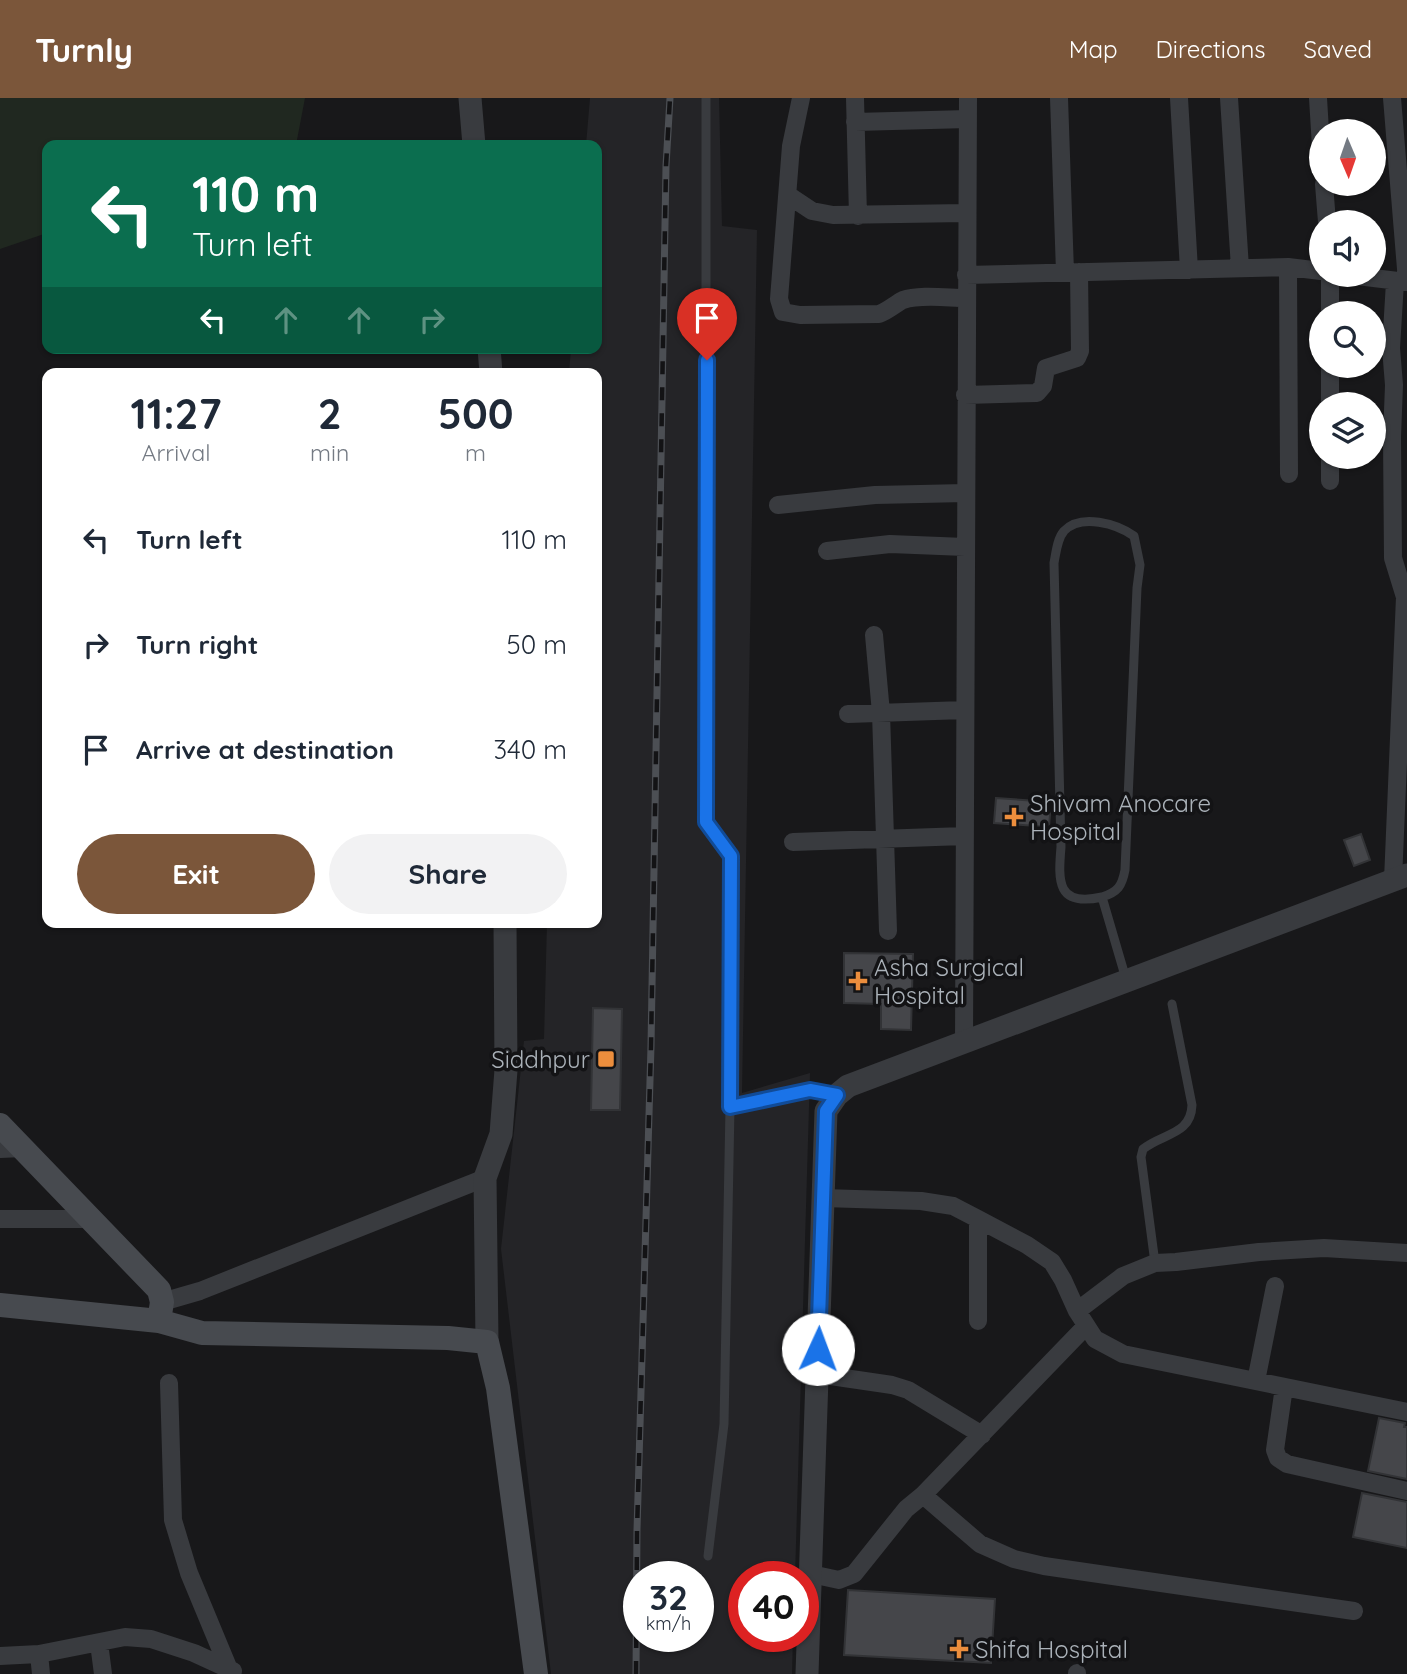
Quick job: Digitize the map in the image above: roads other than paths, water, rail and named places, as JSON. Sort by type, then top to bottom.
[{"type":"main road","points":[[0,1125],[11,1149],[92,1219],[159,1290],[160,1312]]},
{"type":"main road","points":[[0,1305],[160,1312],[202,1333],[448,1338],[487,1342],[498,1388],[536,1674]]},
{"type":"street","points":[[470,98],[474,140]]},
{"type":"street","points":[[801,98],[790,146],[779,299],[783,313],[879,314],[891,310],[902,301],[914,298],[966,298]]},
{"type":"street","points":[[855,98],[858,216]]},
{"type":"street","points":[[964,1043],[968,98]]},
{"type":"street","points":[[965,395],[1037,393],[1043,386],[1046,368],[1077,358],[1080,351],[1059,98]]},
{"type":"street","points":[[1179,98],[1189,270]]},
{"type":"street","points":[[1229,98],[1241,268]]},
{"type":"street","points":[[1318,98],[1319,119]]},
{"type":"street","points":[[811,1561],[826,1111],[837,1095],[848,1086],[1400,877],[1405,597],[1404,580],[1393,558],[1400,484],[1399,348],[1403,282],[1392,98]]},
{"type":"street","points":[[855,122],[968,119]]},
{"type":"street","points":[[788,195],[812,211],[833,215],[967,213]]},
{"type":"street","points":[[966,275],[1288,267],[1309,270]]},
{"type":"street","points":[[1288,267],[1289,474]]},
{"type":"street","points":[[1330,469],[1330,481]]},
{"type":"street","points":[[778,505],[875,495],[965,493]]},
{"type":"street","points":[[827,551],[890,544],[965,547]]},
{"type":"street","points":[[874,635],[881,713],[888,931]]},
{"type":"street","points":[[848,714],[964,710]]},
{"type":"street","points":[[793,842],[964,836]]},
{"type":"street","points":[[487,1342],[485,1178],[501,1134],[504,1096],[505,928]]},
{"type":"street","points":[[160,1312],[200,1291],[485,1178]]},
{"type":"street","points":[[823,1198],[921,1201],[953,1206],[1027,1245],[1052,1262],[1095,1339],[1123,1354],[1407,1412]]},
{"type":"street","points":[[0,1219],[92,1219]]},
{"type":"street","points":[[978,1219],[978,1321]]},
{"type":"street","points":[[819,1576],[839,1580],[854,1574],[906,1509],[982,1435],[1082,1318],[1123,1276],[1155,1263],[1259,1252],[1324,1248],[1407,1253]]},
{"type":"street","points":[[1256,1381],[1275,1286]]},
{"type":"street","points":[[817,1374],[892,1385],[908,1390],[982,1435]]},
{"type":"street","points":[[169,1383],[173,1520],[189,1573],[233,1671]]},
{"type":"street","points":[[1284,1387],[1275,1450],[1278,1458],[1287,1464],[1407,1491]]},
{"type":"street","points":[[923,1495],[980,1544],[1014,1559],[1045,1566],[1354,1611]]},
{"type":"street","points":[[0,1656],[39,1654],[125,1637],[150,1639],[194,1653],[233,1671]]},
{"type":"street","points":[[99,1643],[103,1674]]},
{"type":"street","points":[[807,1674],[808,1652]]},
{"type":"street","points":[[39,1654],[41,1674]]},
{"type":"lane","points":[[706,98],[706,822],[731,856],[724,1424],[708,1556]]},
{"type":"lane","points":[[1093,522],[1122,527],[1134,536],[1140,565],[1136,588],[1125,870],[1122,883],[1115,893],[1102,897],[1085,901],[1072,898],[1062,889],[1059,878],[1061,847],[1054,563],[1059,540],[1065,531],[1074,524],[1093,522]]},
{"type":"lane","points":[[1102,897],[1127,981]]},
{"type":"lane","points":[[1155,1263],[1143,1149],[1186,1126],[1192,1116],[1172,1004]]},
{"type":"lane","points":[[730,1107],[810,1090],[837,1095]]},
{"type":"railway","points":[[636,1674],[637,1530],[651,1046],[666,166],[670,98]]},
{"type":"place","name":"Shivam Anocare Hospital","points":[[1014,817]]},
{"type":"place","name":"Asha Surgical Hospital","points":[[858,981]]},
{"type":"place","name":"Siddhpur","points":[[606,1059]]},
{"type":"place","name":"Shifa Hospital","points":[[959,1649]]}]
